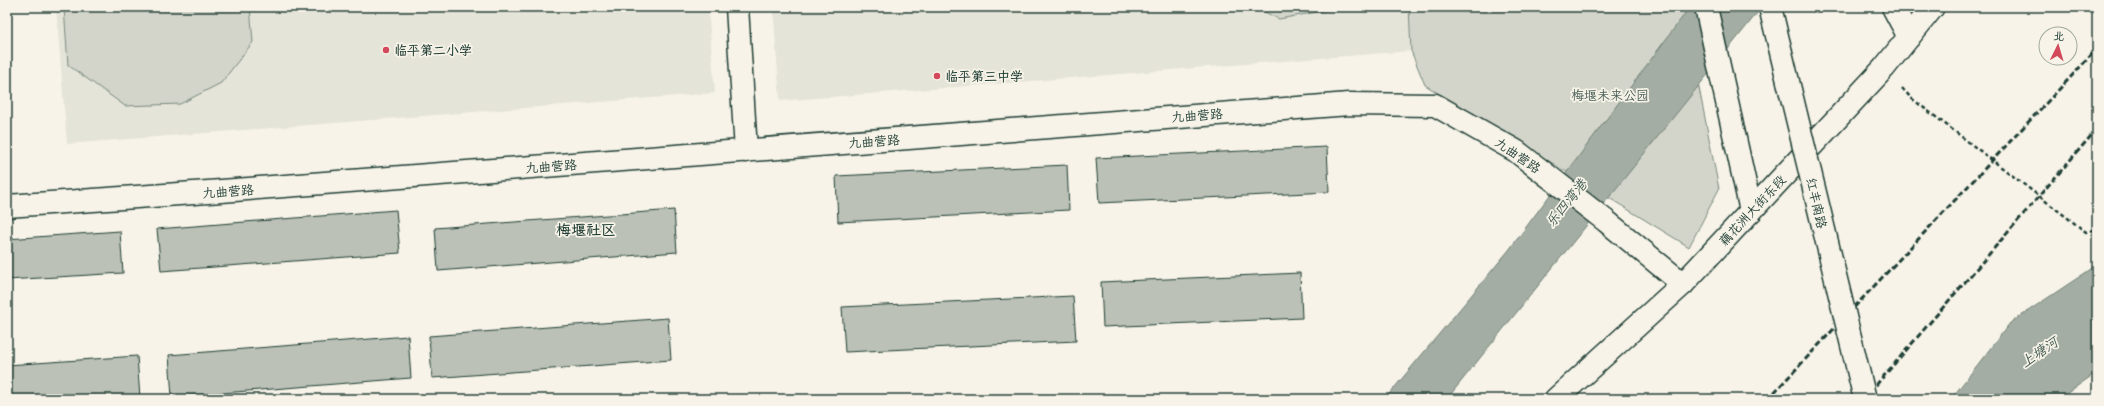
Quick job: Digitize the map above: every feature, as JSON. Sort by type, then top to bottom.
[{"type":"street","points":[[737,7],[746,151]]},
{"type":"street","points":[[1706,7],[1751,211]]},
{"type":"street","name":"红丰南路","points":[[1770,7],[1865,399]]},
{"type":"street","points":[[1893,7],[1908,37]]},
{"type":"street","name":"藕花洲大街东段","points":[[1556,399],[1683,284],[1884,68],[1933,7]]},
{"type":"street","name":"九曲营路","points":[[7,206],[1349,104],[1435,105],[1516,151],[1606,221],[1683,284]]},
{"type":"path","points":[[1884,68],[1911,98],[2086,232],[2097,229]]},
{"type":"shaded area","name":"临平第二小学","points":[[56,7],[708,7],[715,93],[67,144]]},
{"type":"shaded area","name":"临平第三中学","points":[[773,7],[1409,7],[1411,51],[780,101]]},
{"type":"green space","points":[[64,7],[250,7],[253,42],[221,83],[180,104],[125,106],[68,65]]},
{"type":"green space","points":[[1254,7],[1335,7],[1334,9],[1279,19]]},
{"type":"green space","name":"梅堰未来公园","points":[[1409,7],[1683,7],[1719,189],[1689,247],[1425,85],[1411,51]]},
{"type":"water","name":"乐四湾港","points":[[1690,7],[1762,7],[1447,399],[1385,399],[1509,250]]},
{"type":"water","name":"上塘河","points":[[2097,265],[2097,372],[2059,399],[1951,399],[2010,323]]},
{"type":"building","points":[[1327,147],[1329,192],[1099,203],[1096,158]]},
{"type":"building","points":[[1067,165],[1069,210],[838,222],[836,176]]},
{"type":"building","points":[[396,210],[400,253],[161,271],[157,229]]},
{"type":"building","points":[[674,210],[677,252],[438,271],[435,228]]},
{"type":"building","points":[[120,231],[123,273],[7,280],[7,239]]},
{"type":"building","points":[[1300,273],[1302,318],[1103,327],[1101,282]]},
{"type":"building","points":[[1073,296],[1076,341],[845,352],[842,307]]},
{"type":"building","points":[[668,318],[671,360],[432,378],[429,336]]},
{"type":"building","points":[[408,336],[411,378],[172,397],[169,355]]},
{"type":"building","points":[[137,356],[140,398],[7,399],[7,365]]},
{"type":"railway","points":[[1768,399],[2097,49]]},
{"type":"railway","points":[[1864,399],[2097,129]]},
{"type":"place","name":"临平第二小学","points":[[386,50]]},
{"type":"place","name":"临平第三中学","points":[[937,76]]},
{"type":"district","name":"梅堰社区","points":[[586,230]]}]
